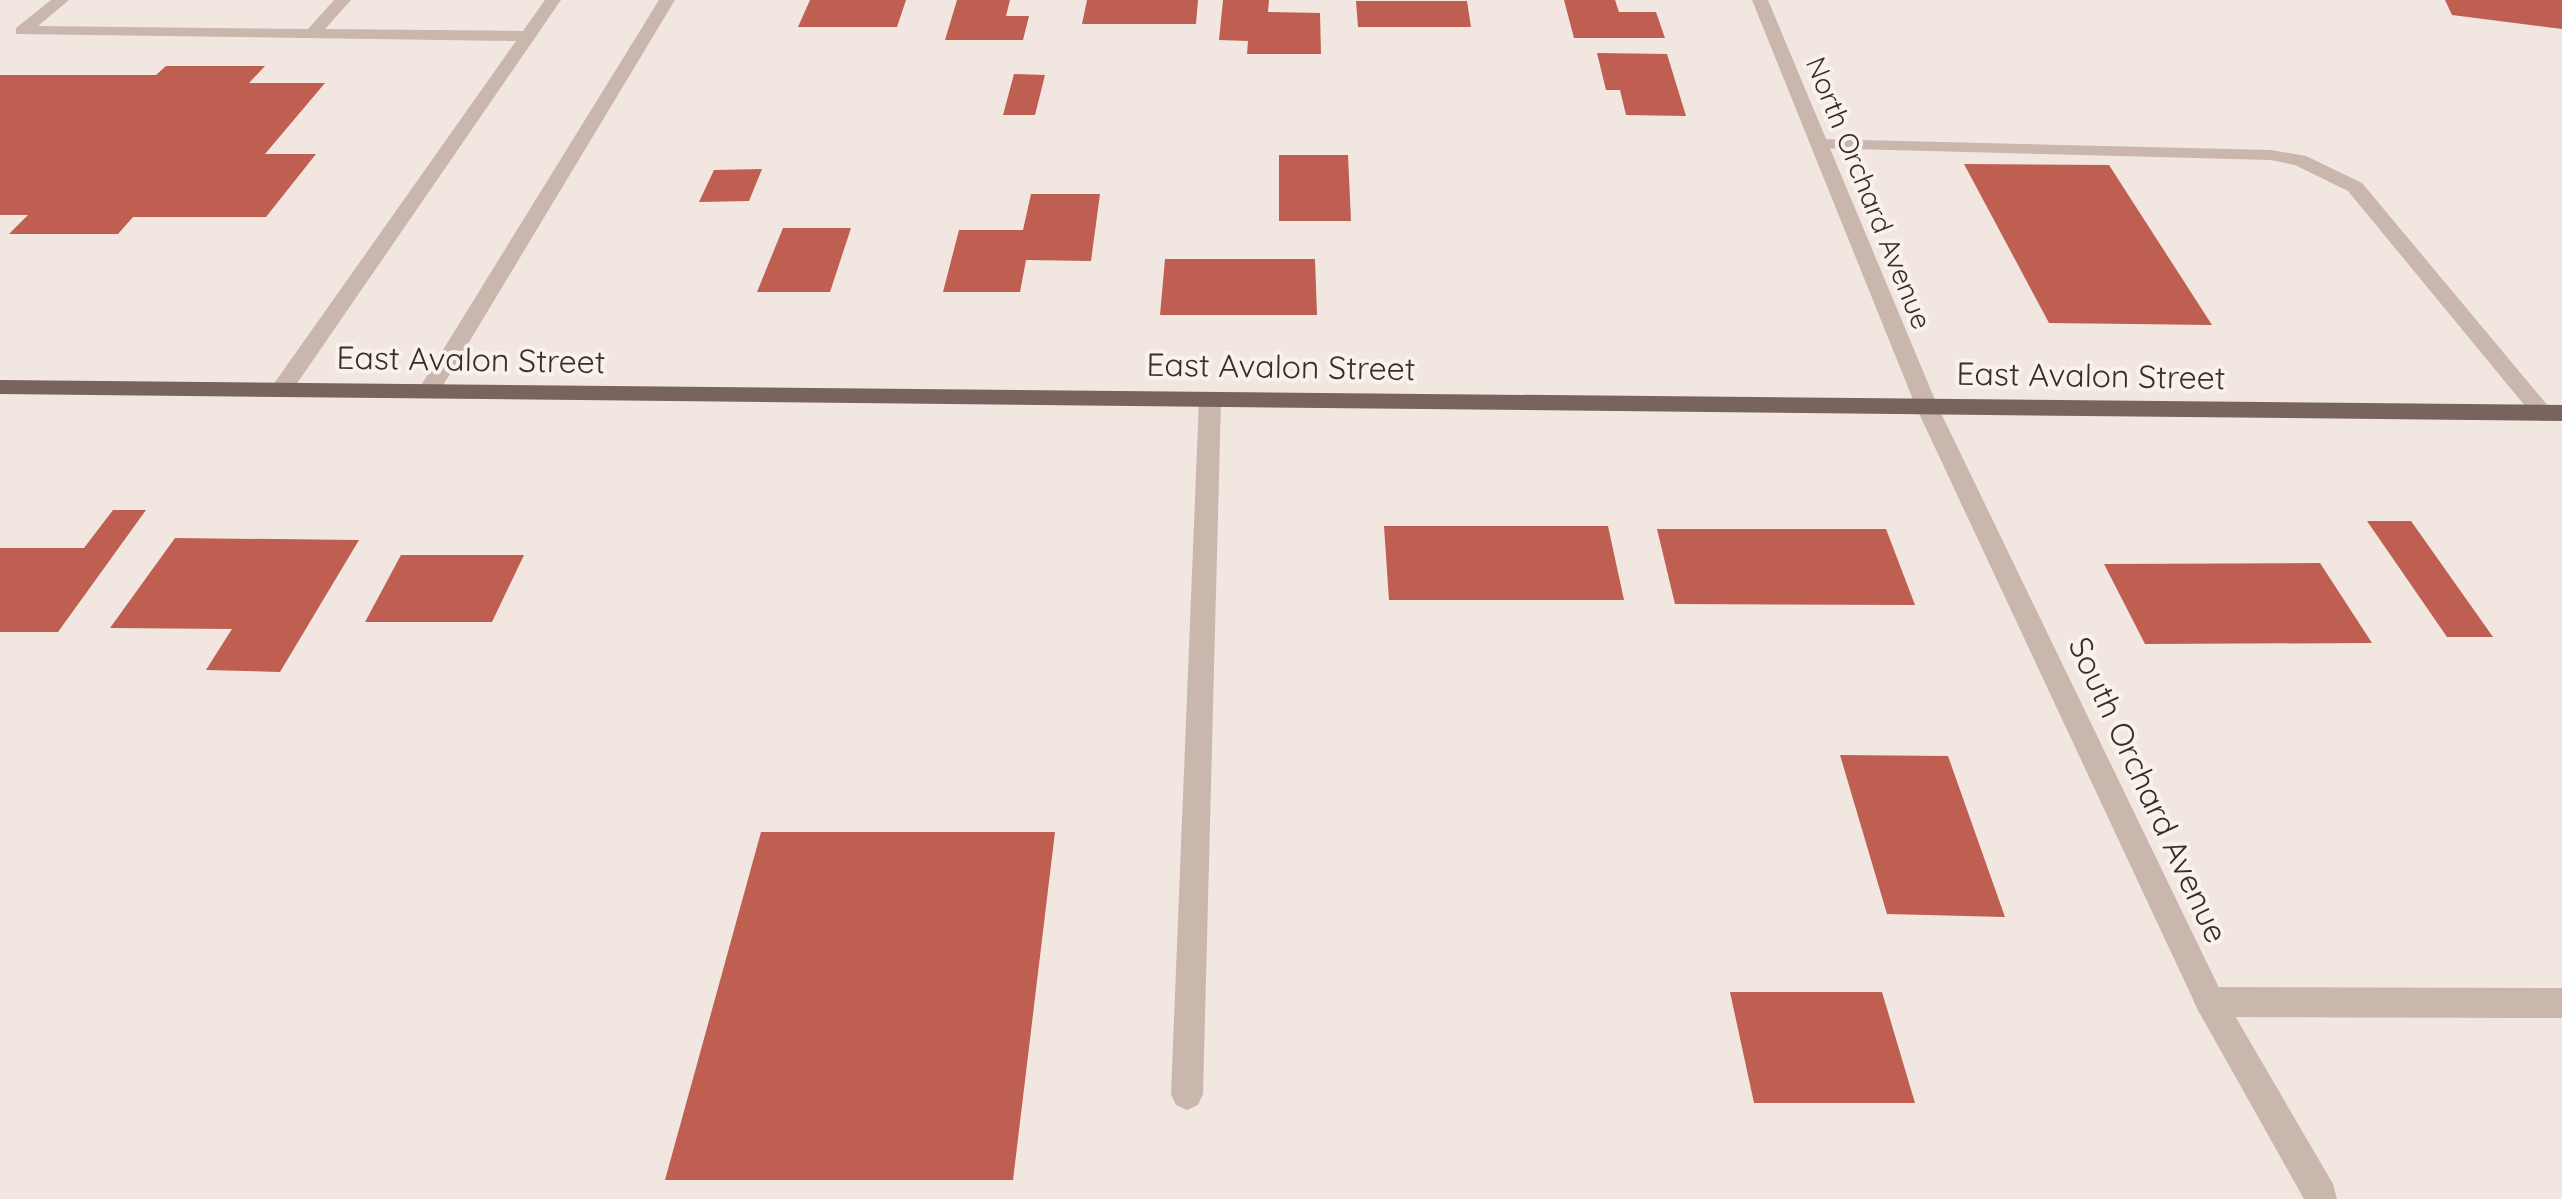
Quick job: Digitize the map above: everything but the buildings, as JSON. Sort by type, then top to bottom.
[{"type":"main road","name":"East Avalon Street","points":[[0,388],[2553,413]]},
{"type":"street","points":[[22,32],[61,0]]},
{"type":"street","points":[[312,34],[342,0]]},
{"type":"street","points":[[281,390],[553,0]]},
{"type":"street","points":[[428,392],[667,0]]},
{"type":"street","name":"North Orchard Avenue","points":[[1760,0],[1927,406]]},
{"type":"street","points":[[0,38],[22,32],[528,36]]},
{"type":"street","points":[[1819,144],[2271,155],[2300,160],[2355,187],[2553,413]]},
{"type":"street","points":[[1187,1094],[1210,399]]},
{"type":"street","name":"South Orchard Avenue","points":[[1927,406],[2210,1002],[2322,1197]]},
{"type":"street","points":[[2210,1002],[2562,1003]]}]
